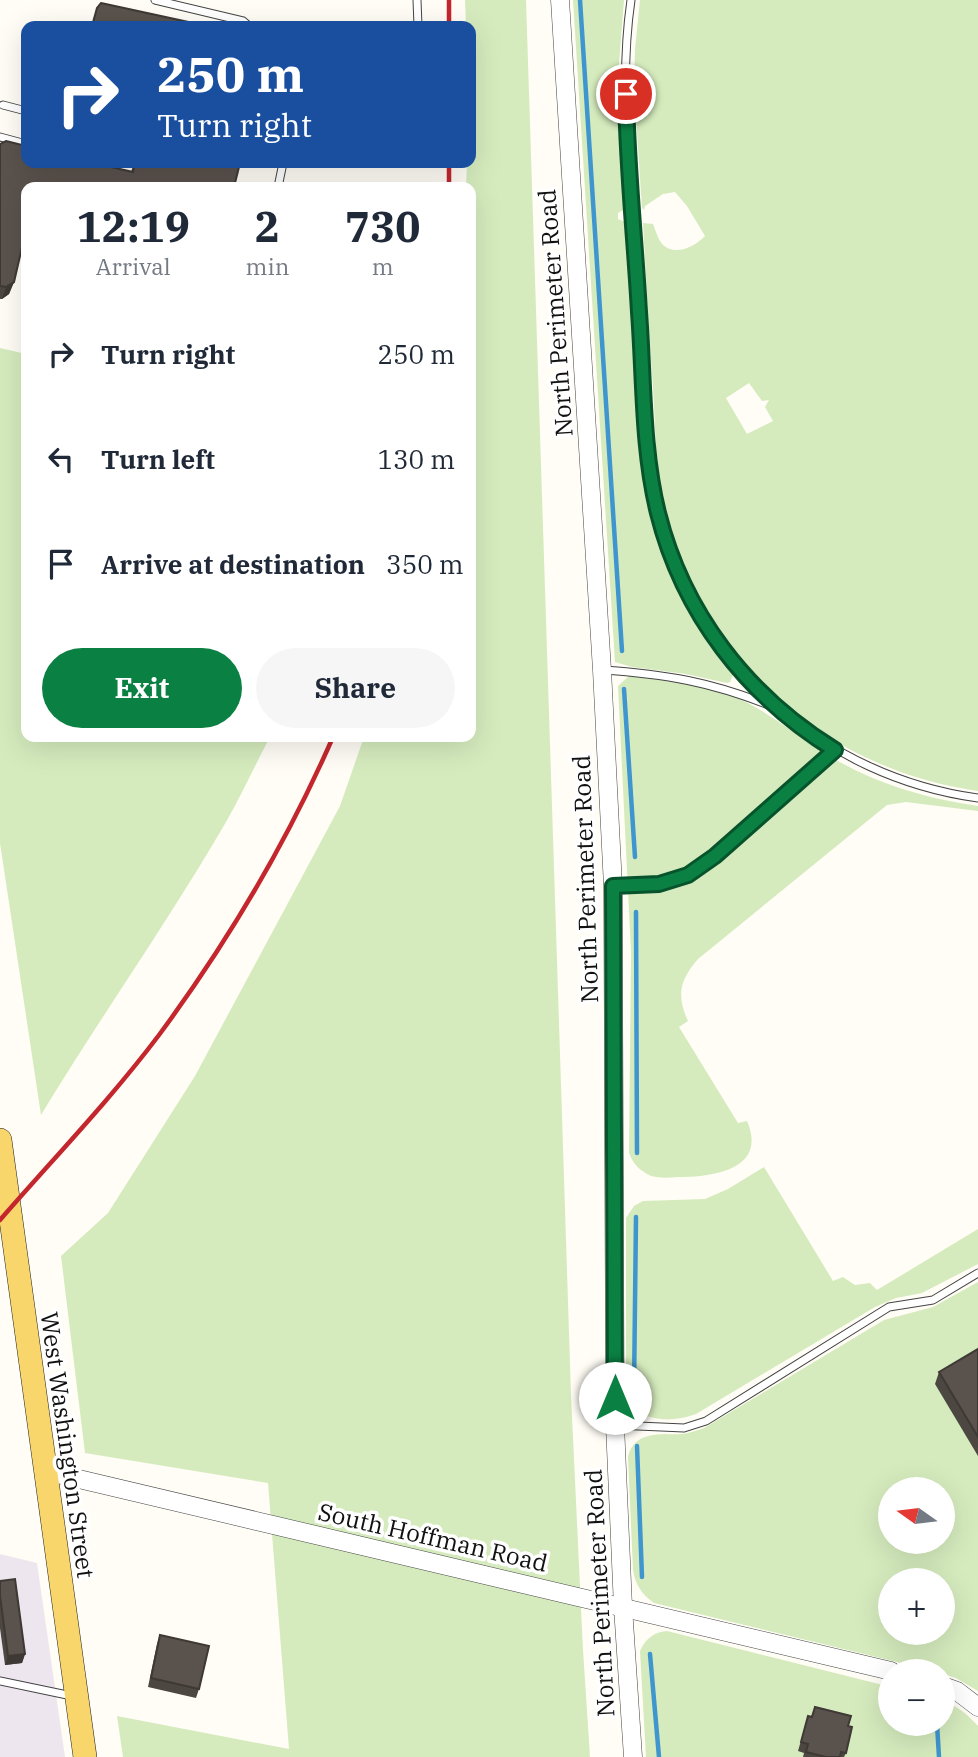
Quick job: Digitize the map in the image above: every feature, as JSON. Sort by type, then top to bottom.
[{"type":"main road","name":"West Washington Street","points":[[0,1140],[85,1757]]},
{"type":"street","name":"North Perimeter Road","points":[[560,0],[613,886],[615,1425],[633,1757]]},
{"type":"street","name":"South Hoffman Road","points":[[45,1471],[878,1668]]},
{"type":"street","points":[[955,1690],[978,1707]]},
{"type":"lane","points":[[155,0],[243,21]]},
{"type":"lane","points":[[417,0],[418,21]]},
{"type":"lane","points":[[631,0],[626,48],[626,109],[649,454],[658,514],[682,580],[708,628],[735,666],[778,709],[835,750],[884,774],[951,794],[978,798]]},
{"type":"lane","points":[[3,105],[21,110]]},
{"type":"lane","points":[[0,137],[21,143]]},
{"type":"lane","points":[[602,670],[679,677],[741,694],[778,709]]},
{"type":"lane","points":[[613,886],[659,884],[688,875],[715,856],[835,750]]},
{"type":"lane","points":[[615,1425],[684,1428],[706,1421],[889,1307],[933,1300],[978,1273]]},
{"type":"lane","points":[[0,1681],[76,1696]]},
{"type":"shaded area","points":[[0,1554],[37,1563],[65,1757],[0,1757]]},
{"type":"green space","points":[[465,0],[526,0],[571,1395],[590,1757],[123,1757],[117,1716],[289,1749],[268,1483],[85,1453],[61,1256],[108,1213],[195,1076],[340,806],[362,742],[476,742],[476,182],[466,182],[467,168],[476,168],[476,21],[466,21]]},
{"type":"green space","points":[[573,0],[624,0],[618,76],[625,209],[618,213],[618,219],[625,222],[627,229],[642,456],[651,515],[670,573],[710,646],[733,675],[727,683],[615,662]]},
{"type":"green space","points":[[640,0],[978,0],[978,791],[918,778],[863,756],[813,726],[768,690],[730,646],[699,597],[676,542],[660,483],[643,223],[653,224],[660,241],[670,249],[689,247],[705,236],[675,192],[663,194],[645,206],[644,210],[642,208],[634,86]],"holes":[[[749,383],[762,401],[769,400],[765,407],[773,421],[747,434],[726,398]]]},
{"type":"green space","points":[[0,348],[21,353],[21,742],[267,742],[204,859],[41,1115],[0,843]]},
{"type":"green space","points":[[629,676],[685,684],[727,694],[762,711],[826,754],[862,773],[919,794],[978,806],[978,811],[906,802],[887,805],[698,959],[692,967],[684,981],[681,995],[688,1021],[679,1027],[738,1123],[747,1121],[751,1137],[750,1149],[745,1159],[736,1166],[711,1174],[668,1178],[651,1176],[637,1167],[629,1153],[631,952],[618,686]]},
{"type":"green space","points":[[764,1167],[833,1281],[843,1277],[855,1285],[870,1283],[877,1290],[978,1229],[978,1264],[922,1293],[896,1298],[875,1307],[696,1414],[677,1419],[658,1419],[640,1413],[626,1401],[626,1218],[634,1206],[643,1201],[705,1199],[728,1189]]},
{"type":"green space","points":[[978,1282],[978,1691],[955,1678],[955,1659],[885,1659],[654,1603],[643,1593],[634,1575],[628,1457],[636,1442],[649,1436],[682,1434],[704,1428],[884,1320],[933,1307]]},
{"type":"green space","points":[[667,1631],[878,1684],[878,1736],[955,1736],[955,1707],[978,1726],[978,1757],[646,1757],[640,1651],[650,1637]]},
{"type":"building","points":[[101,3],[184,21],[93,21]]},
{"type":"building","points":[[6,141],[21,145],[21,168],[116,168],[133,172],[134,168],[239,168],[235,182],[21,182],[21,252],[14,282],[6,287],[0,286],[0,144]]},
{"type":"building","points":[[978,1349],[978,1437],[939,1372]]},
{"type":"building","points":[[15,1579],[25,1654],[8,1656],[0,1581]]},
{"type":"building","points":[[160,1635],[209,1646],[199,1689],[151,1678]]},
{"type":"building","points":[[815,1707],[851,1716],[848,1726],[852,1727],[846,1753],[841,1752],[840,1757],[806,1752],[808,1744],[801,1742],[808,1716],[812,1717]]},
{"type":"waterway","points":[[580,0],[622,651]]},
{"type":"waterway","points":[[624,689],[635,857]]},
{"type":"waterway","points":[[636,912],[637,1153]]},
{"type":"waterway","points":[[636,1217],[634,1390],[638,1405]]},
{"type":"waterway","points":[[637,1446],[642,1577]]},
{"type":"waterway","points":[[650,1654],[659,1757]]},
{"type":"waterway","points":[[938,1736],[939,1757]]},
{"type":"railway","points":[[449,0],[449,21]]},
{"type":"railway","points":[[449,168],[449,182]]},
{"type":"railway","points":[[0,1220],[121,1083],[184,1000],[232,928],[276,853],[331,742]]},
{"type":"route","points":[[615,1398],[613,886],[659,884],[688,875],[715,856],[835,750],[778,709],[750,683],[720,647],[682,580],[658,514],[649,454],[626,94]]}]
